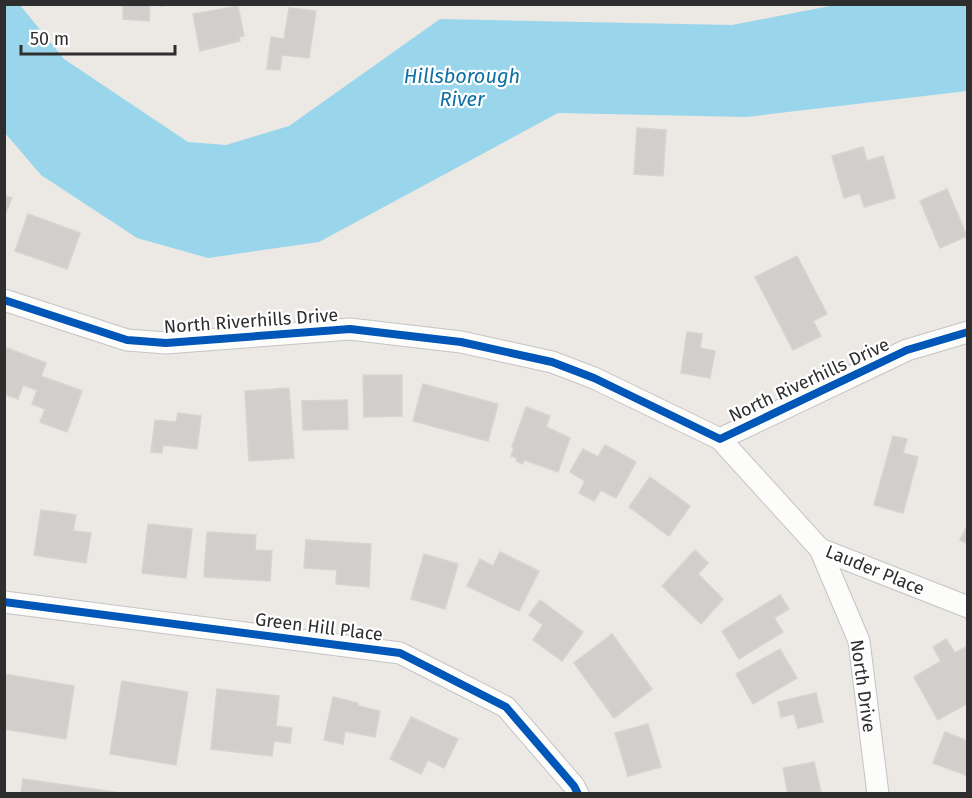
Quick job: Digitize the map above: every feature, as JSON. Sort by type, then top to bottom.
[{"type":"street","name":"North Riverhills Drive","points":[[4,300],[127,340],[146,342],[166,343],[350,329],[461,342],[562,366],[594,378],[720,439],[907,350],[968,332]]},
{"type":"street","name":"Lauder Place","points":[[720,439],[820,549],[968,607]]},
{"type":"street","name":"North Drive","points":[[820,549],[859,640],[878,794]]},
{"type":"street","name":"Green Hill Place","points":[[4,602],[400,652],[506,707],[574,786],[578,794]]},
{"type":"water","name":"Hillsborough River","points":[[4,5],[20,5],[64,59],[188,142],[226,145],[289,126],[440,19],[732,25],[835,5],[967,5],[967,91],[746,117],[558,113],[319,242],[208,258],[137,238],[41,175],[5,133]]},
{"type":"building","points":[[123,4],[164,4],[164,6],[150,5],[149,21],[123,19]]},
{"type":"building","points":[[238,6],[244,36],[239,37],[240,41],[200,51],[193,14]]},
{"type":"building","points":[[289,8],[316,11],[309,58],[282,55],[280,70],[267,69],[271,37],[284,39]]},
{"type":"building","points":[[637,128],[666,130],[663,176],[634,174]]},
{"type":"building","points":[[863,147],[867,161],[883,156],[895,198],[864,207],[860,193],[844,198],[832,156]]},
{"type":"building","points":[[947,189],[967,236],[940,248],[920,201]]},
{"type":"building","points":[[4,195],[12,198],[4,217]]},
{"type":"building","points":[[28,214],[80,233],[67,269],[15,251]]},
{"type":"building","points":[[797,256],[827,314],[813,321],[821,336],[793,350],[755,277]]},
{"type":"building","points":[[687,332],[702,334],[700,348],[715,351],[710,378],[681,373]]},
{"type":"building","points":[[7,348],[46,363],[41,376],[82,391],[67,432],[40,422],[45,409],[32,404],[37,390],[23,385],[18,399],[4,394],[4,354]]},
{"type":"building","points":[[363,375],[402,375],[402,416],[364,417]]},
{"type":"building","points":[[423,384],[498,404],[488,441],[413,421]]},
{"type":"building","points":[[289,388],[294,458],[249,461],[245,391]]},
{"type":"building","points":[[347,400],[348,429],[303,430],[302,401]]},
{"type":"building","points":[[526,407],[550,416],[546,427],[570,438],[558,472],[524,460],[523,464],[511,456]]},
{"type":"building","points":[[178,413],[201,416],[197,449],[163,445],[162,453],[151,452],[155,420],[176,422]]},
{"type":"building","points":[[893,436],[907,439],[903,453],[918,457],[903,513],[874,505]]},
{"type":"building","points":[[605,445],[636,462],[616,498],[601,490],[594,501],[579,493],[585,481],[570,472],[583,449],[598,457]]},
{"type":"building","points":[[650,477],[690,506],[669,536],[629,507]]},
{"type":"building","points":[[41,510],[76,515],[73,531],[91,533],[86,563],[34,555]]},
{"type":"building","points":[[148,524],[192,529],[186,578],[142,573]]},
{"type":"building","points":[[968,524],[968,544],[960,540]]},
{"type":"building","points":[[207,532],[256,535],[255,550],[272,551],[270,581],[204,577]]},
{"type":"building","points":[[306,540],[371,544],[369,587],[336,584],[337,570],[304,568]]},
{"type":"building","points":[[695,550],[708,563],[698,574],[723,599],[701,624],[662,586]]},
{"type":"building","points":[[500,552],[539,571],[519,611],[467,586],[480,559],[493,566]]},
{"type":"building","points":[[424,554],[458,564],[445,609],[411,599]]},
{"type":"building","points":[[780,595],[789,609],[774,618],[783,632],[739,659],[722,631]]},
{"type":"building","points":[[540,600],[583,632],[562,661],[533,640],[543,625],[529,615]]},
{"type":"building","points":[[612,634],[652,689],[614,718],[574,663]]},
{"type":"building","points":[[946,639],[955,653],[968,646],[968,703],[938,720],[914,677],[941,661],[933,647]]},
{"type":"building","points":[[780,649],[797,678],[753,704],[736,674]]},
{"type":"building","points":[[4,674],[74,686],[66,739],[4,729]]},
{"type":"building","points":[[122,681],[188,692],[176,765],[110,754]]},
{"type":"building","points":[[217,689],[279,696],[276,726],[292,728],[290,743],[274,741],[272,756],[211,749]]},
{"type":"building","points":[[816,693],[823,722],[798,728],[794,714],[781,717],[778,702]]},
{"type":"building","points":[[333,697],[380,711],[375,737],[345,731],[343,744],[324,740]]},
{"type":"building","points":[[411,717],[458,739],[444,768],[428,760],[421,774],[390,759]]},
{"type":"building","points":[[648,724],[661,767],[628,776],[615,733]]},
{"type":"building","points":[[945,732],[968,741],[968,776],[933,763]]},
{"type":"building","points":[[814,762],[821,792],[788,794],[783,768]]},
{"type":"building","points":[[23,779],[115,792],[114,794],[21,794]]},
{"type":"cycle path","points":[[4,300],[127,340],[166,343],[350,329],[461,342],[552,362],[594,378],[720,439],[907,350],[968,332]]},
{"type":"cycle path","points":[[4,602],[400,653],[506,707],[574,786],[578,794]]}]
